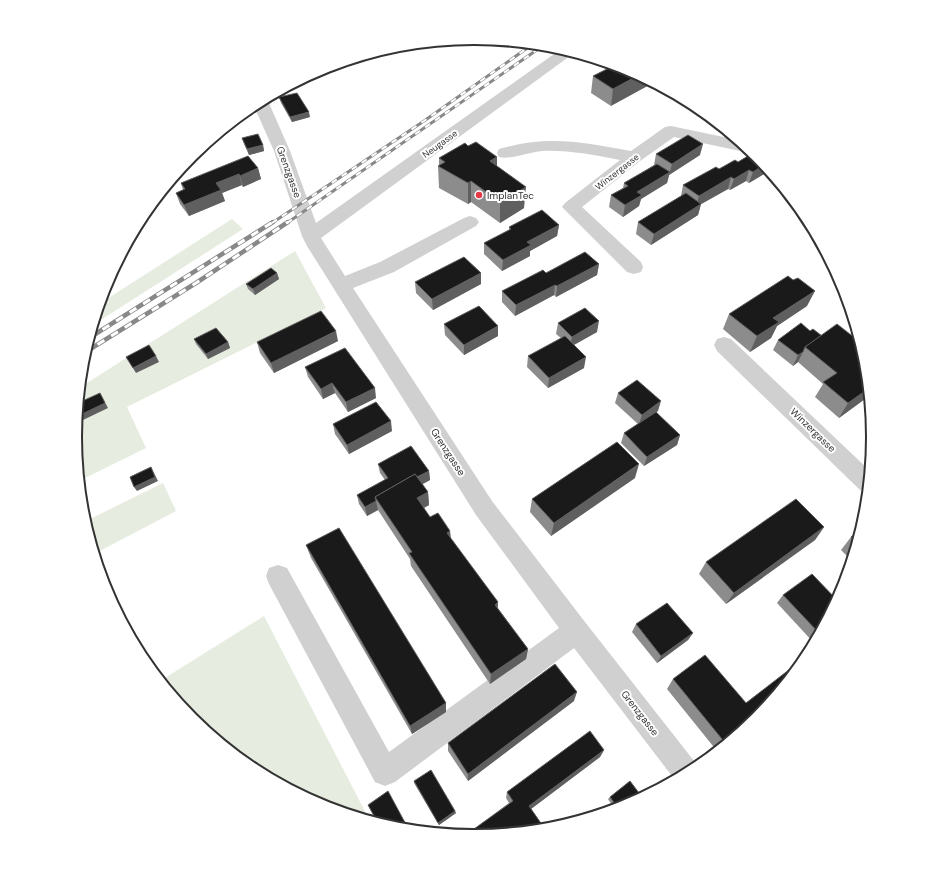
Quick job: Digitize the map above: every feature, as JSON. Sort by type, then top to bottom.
[{"type":"street","name":"Neugasse","points":[[311,236],[562,55]]},
{"type":"street","name":"Grenzgasse","points":[[263,107],[282,151],[311,236],[342,286],[484,508],[576,632],[683,768]]},
{"type":"street","name":"Winzergasse","points":[[634,267],[571,207],[634,157],[671,131],[734,144]]},
{"type":"street","points":[[504,154],[521,148],[572,146],[634,157]]},
{"type":"street","points":[[342,286],[387,267],[470,222]]},
{"type":"street","name":"Winzergasse","points":[[724,345],[863,478]]},
{"type":"street","points":[[278,576],[385,772],[576,632]]},
{"type":"shaded area","points":[[232,219],[243,229],[99,321],[106,299]]},
{"type":"shaded area","points":[[295,251],[326,308],[127,407],[146,448],[84,479],[82,463],[82,411],[85,384]]},
{"type":"shaded area","points":[[163,483],[176,511],[99,551],[90,519]]},
{"type":"shaded area","points":[[264,616],[367,814],[300,789],[256,763],[215,732],[196,714],[165,678]]},
{"type":"building","points":[[607,69],[632,79],[613,89],[593,76]]},
{"type":"building","points":[[297,93],[309,112],[290,117],[280,97]]},
{"type":"building","points":[[258,134],[263,145],[247,149],[242,138]]},
{"type":"building","points":[[688,135],[703,144],[672,164],[656,154]]},
{"type":"building","points":[[476,142],[497,157],[490,161],[526,187],[500,202],[471,181],[468,183],[438,166],[445,162],[439,158],[465,143],[468,146]]},
{"type":"building","points":[[248,156],[258,168],[240,176],[239,174],[216,183],[221,190],[184,205],[176,193],[185,189],[181,183]]},
{"type":"building","points":[[747,156],[759,168],[753,172],[749,170],[734,179],[731,177],[699,196],[683,185],[716,167],[719,169],[735,160],[738,162]]},
{"type":"building","points":[[657,164],[670,172],[637,192],[642,195],[625,205],[611,195],[628,186],[624,183]]},
{"type":"building","points":[[686,193],[701,204],[654,234],[638,222]]},
{"type":"building","points":[[542,210],[559,225],[527,242],[531,245],[503,260],[484,243],[511,229],[509,227]]},
{"type":"building","points":[[585,252],[599,264],[557,286],[555,285],[516,305],[502,291],[543,270],[546,273]]},
{"type":"building","points":[[464,257],[481,273],[432,299],[415,282]]},
{"type":"building","points":[[271,268],[277,273],[253,289],[246,284]]},
{"type":"building","points":[[788,276],[793,280],[798,278],[815,291],[773,318],[779,322],[757,336],[729,314]]},
{"type":"building","points":[[479,306],[498,326],[464,345],[444,324]]},
{"type":"building","points":[[585,308],[599,321],[572,337],[558,323]]},
{"type":"building","points":[[321,311],[336,331],[271,363],[257,342]]},
{"type":"building","points":[[801,323],[810,331],[813,329],[822,336],[805,347],[803,352],[798,355],[778,340]]},
{"type":"building","points":[[837,324],[852,336],[858,361],[863,393],[848,403],[823,382],[837,373],[805,347]]},
{"type":"building","points":[[216,328],[228,342],[206,354],[194,339]]},
{"type":"building","points":[[565,336],[586,357],[549,378],[528,356]]},
{"type":"building","points":[[149,345],[156,356],[133,368],[126,357]]},
{"type":"building","points":[[345,348],[375,388],[346,402],[332,383],[321,389],[305,367]]},
{"type":"building","points":[[637,380],[661,401],[642,415],[618,393]]},
{"type":"building","points":[[100,393],[105,403],[82,414],[83,401]]},
{"type":"building","points":[[376,402],[391,421],[347,445],[333,424]]},
{"type":"building","points":[[656,412],[680,435],[647,457],[624,433]]},
{"type":"building","points":[[617,442],[639,464],[554,523],[532,499]]},
{"type":"building","points":[[411,446],[429,471],[417,477],[415,474],[375,497],[376,501],[365,507],[357,495],[388,478],[378,464]]},
{"type":"building","points":[[151,467],[155,477],[134,487],[130,477]]},
{"type":"building","points":[[415,474],[428,492],[417,498],[430,517],[438,513],[450,531],[447,533],[498,602],[495,605],[528,649],[491,674],[409,553],[412,552],[375,497]]},
{"type":"building","points":[[796,499],[824,527],[734,593],[706,562]]},
{"type":"building","points":[[339,528],[446,703],[410,726],[306,545]]},
{"type":"building","points":[[812,574],[832,595],[815,629],[783,595]]},
{"type":"building","points":[[667,603],[693,633],[661,656],[636,624]]},
{"type":"building","points":[[705,655],[746,703],[788,671],[751,714],[722,740],[673,679]]},
{"type":"building","points":[[555,664],[577,692],[468,774],[448,743]]},
{"type":"building","points":[[590,731],[604,750],[529,806],[541,823],[525,826],[474,829],[513,801],[507,792]]},
{"type":"building","points":[[431,770],[455,811],[438,823],[414,781]]},
{"type":"building","points":[[630,781],[639,793],[614,803],[610,797]]},
{"type":"building","points":[[388,791],[405,823],[374,816],[368,805]]},
{"type":"railway","points":[[272,223],[424,121],[527,48]]},
{"type":"railway","points":[[287,223],[536,50]]},
{"type":"railway","points":[[96,334],[273,222]]},
{"type":"railway","points":[[92,348],[196,283],[288,222]]},
{"type":"place","name":"ImplanTec","points":[[479,195]]}]
